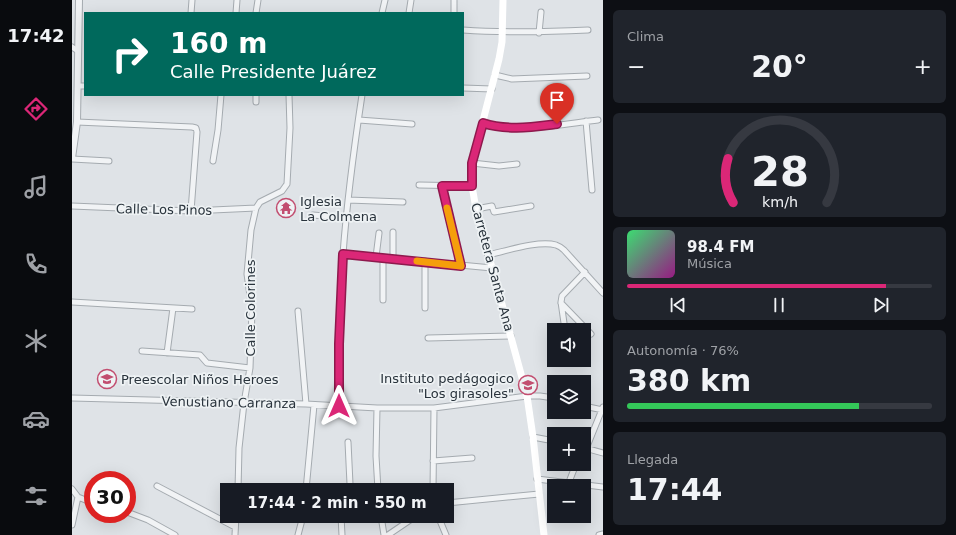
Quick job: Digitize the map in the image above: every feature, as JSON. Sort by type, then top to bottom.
[{"type":"main road","name":"Carretera Santa Ana","points":[[503,0],[502,42],[492,89],[472,163],[472,186],[476,209],[488,255],[527,396],[544,535]]},
{"type":"street","points":[[79,0],[82,13],[75,49],[82,86],[72,159],[109,162]]},
{"type":"street","points":[[191,12],[192,0]]},
{"type":"street","points":[[236,12],[237,0]]},
{"type":"street","points":[[256,12],[258,0]]},
{"type":"street","points":[[382,12],[385,0]]},
{"type":"street","points":[[410,12],[411,0]]},
{"type":"street","points":[[454,0],[454,12]]},
{"type":"street","points":[[539,33],[541,12]]},
{"type":"street","points":[[464,30],[502,33],[539,33],[588,30]]},
{"type":"street","points":[[495,75],[512,79],[587,76]]},
{"type":"street","points":[[464,88],[492,89]]},
{"type":"street","points":[[213,161],[218,130],[221,96]]},
{"type":"street","points":[[256,96],[256,102]]},
{"type":"street","points":[[256,208],[260,202],[282,191],[287,184],[290,128],[289,96]]},
{"type":"street","points":[[339,406],[339,344],[343,254],[348,200],[362,96]]},
{"type":"street","points":[[359,120],[412,124]]},
{"type":"street","points":[[483,123],[502,128],[528,128],[598,120]]},
{"type":"street","points":[[586,121],[592,190]]},
{"type":"street","points":[[77,122],[196,128],[197,132],[191,211]]},
{"type":"street","points":[[472,163],[499,166],[517,164]]},
{"type":"street","points":[[419,185],[472,186]]},
{"type":"street","points":[[442,186],[461,266]]},
{"type":"street","points":[[348,200],[403,202]]},
{"type":"street","name":"Calle Los Pinos","points":[[72,206],[191,211],[256,208]]},
{"type":"street","points":[[476,209],[492,206],[494,212],[531,206]]},
{"type":"street","name":"Calle Colorines","points":[[238,483],[239,448],[250,368],[252,310],[247,274],[251,230],[256,208]]},
{"type":"street","points":[[313,215],[347,218]]},
{"type":"street","points":[[393,232],[393,260]]},
{"type":"street","points":[[376,257],[379,233]]},
{"type":"street","points":[[488,255],[530,245],[556,245],[564,250],[603,293]]},
{"type":"street","points":[[343,254],[393,260],[425,261],[461,266],[492,268]]},
{"type":"street","points":[[383,258],[383,300]]},
{"type":"street","points":[[425,261],[425,308]]},
{"type":"street","points":[[564,323],[561,302],[562,296],[585,272]]},
{"type":"street","points":[[72,302],[192,309]]},
{"type":"street","points":[[561,302],[581,323]]},
{"type":"street","points":[[167,353],[173,308]]},
{"type":"street","points":[[298,311],[306,404]]},
{"type":"street","points":[[428,338],[511,336]]},
{"type":"street","points":[[142,351],[200,355],[207,363],[250,368]]},
{"type":"street","name":"Venustiano Carranza","points":[[72,398],[306,404],[377,408],[434,408],[527,396],[547,397]]},
{"type":"street","points":[[307,483],[314,405]]},
{"type":"street","points":[[591,407],[603,409],[591,435]]},
{"type":"street","points":[[377,408],[376,456],[378,483]]},
{"type":"street","points":[[433,483],[434,408]]},
{"type":"street","points":[[533,437],[547,440]]},
{"type":"street","points":[[348,442],[350,483]]},
{"type":"street","points":[[591,450],[603,453]]},
{"type":"street","points":[[432,461],[472,458]]},
{"type":"street","points":[[537,479],[547,480]]},
{"type":"street","points":[[591,485],[603,487]]},
{"type":"street","points":[[157,486],[235,527]]},
{"type":"street","points":[[72,489],[78,498],[84,500]]},
{"type":"street","points":[[454,502],[539,494]]},
{"type":"street","points":[[72,525],[78,498]]},
{"type":"street","points":[[136,515],[148,520],[175,535]]},
{"type":"street","points":[[235,523],[235,535]]},
{"type":"street","points":[[298,535],[301,523]]},
{"type":"street","points":[[341,523],[342,535]]},
{"type":"street","points":[[382,523],[384,535]]},
{"type":"street","points":[[388,535],[406,523]]},
{"type":"street","points":[[441,523],[446,535]]},
{"type":"street","points":[[599,535],[603,534]]},
{"type":"slow traffic","points":[[417,261],[461,266],[447,208]]},
{"type":"place","name":"Iglesia La Colmena","points":[[286,208]]},
{"type":"place","name":"Preescolar Niños Heroes","points":[[107,379]]},
{"type":"place","name":"Instituto pedágogico \"Los girasoles\"","points":[[528,385]]},
{"type":"route","points":[[339,406],[339,344],[343,254],[393,260],[425,261],[461,266],[442,186],[472,186],[472,163],[483,123],[502,128],[528,128],[557,124]]}]
